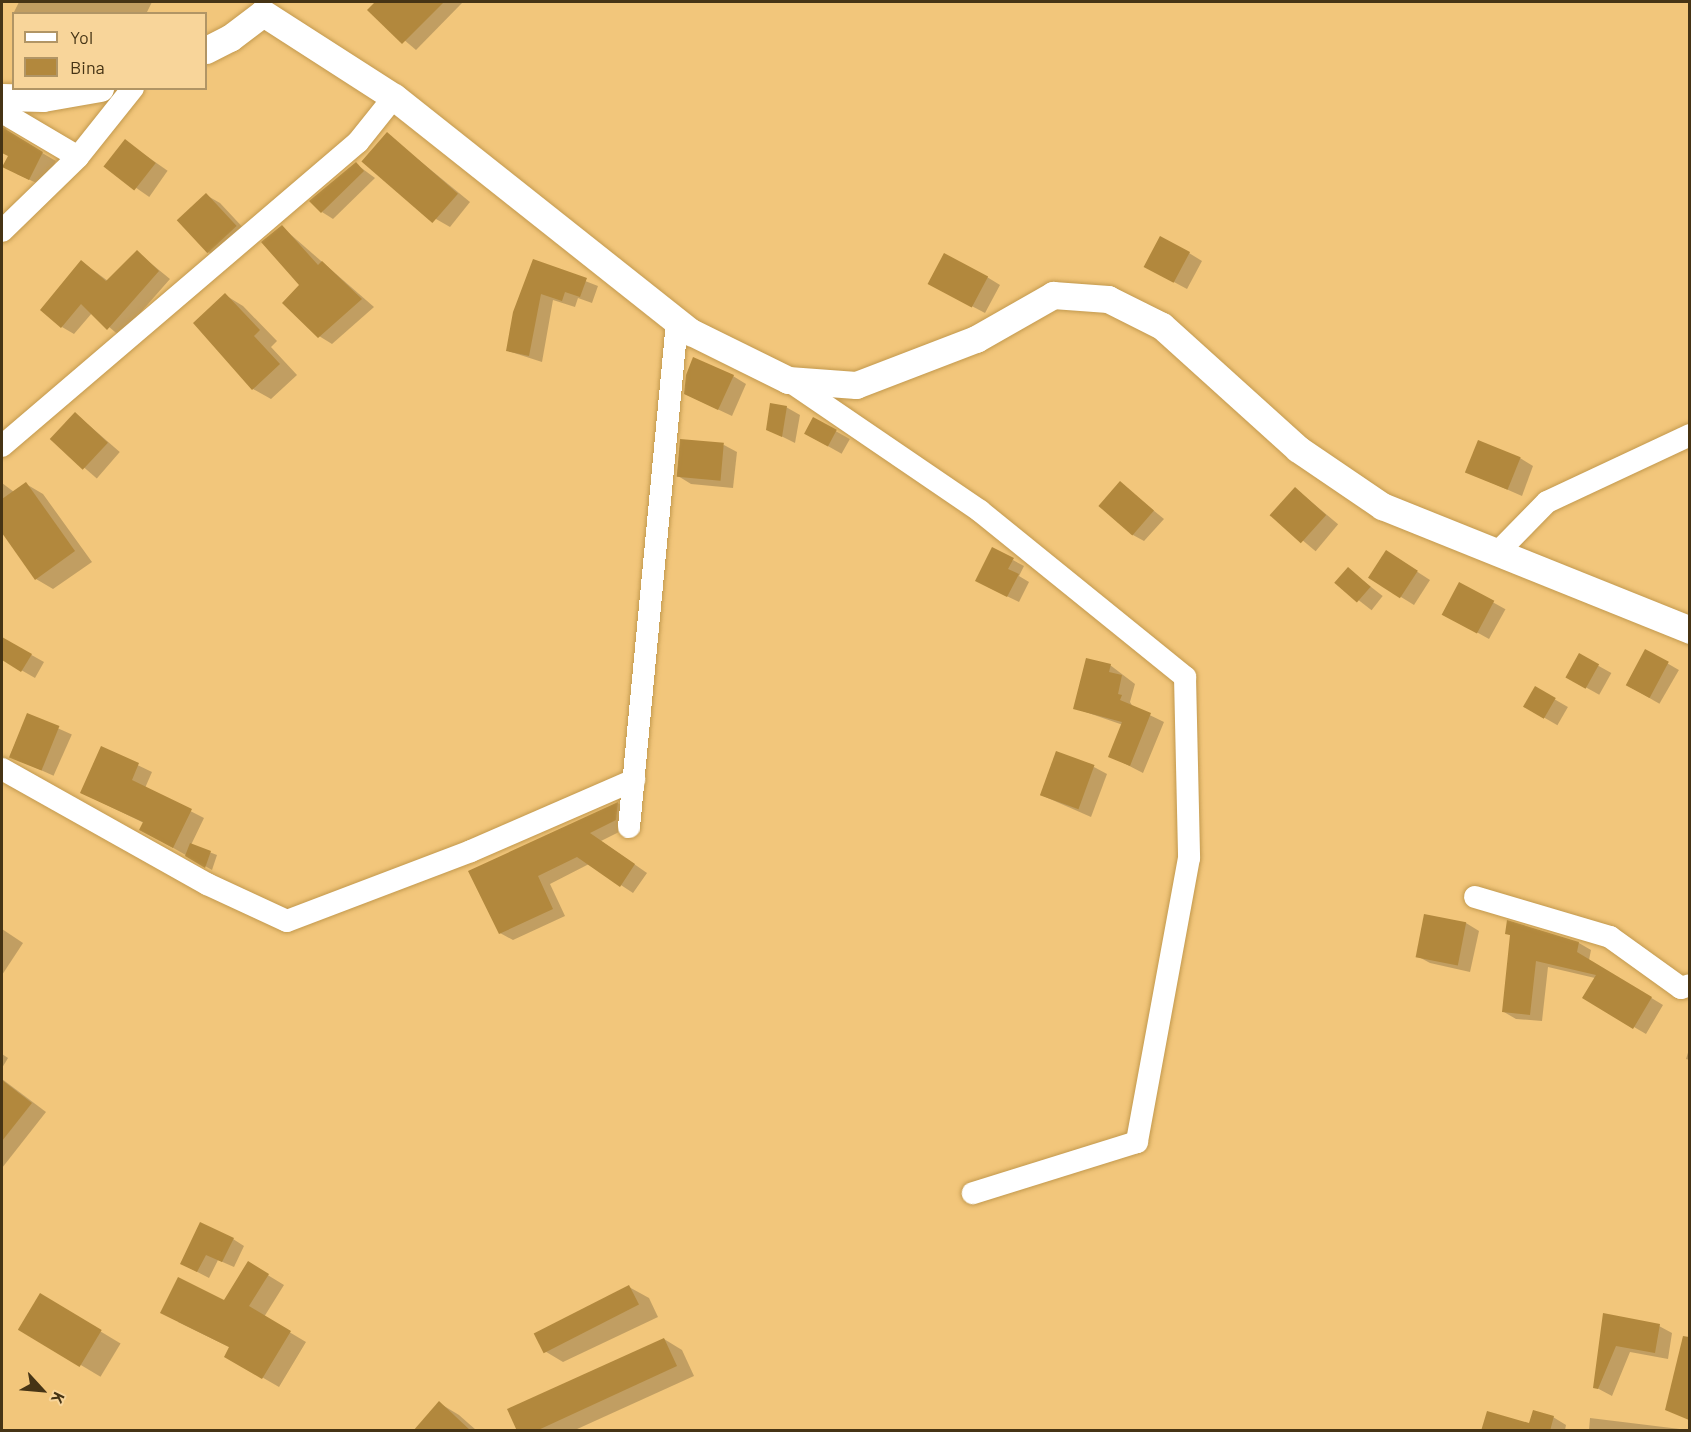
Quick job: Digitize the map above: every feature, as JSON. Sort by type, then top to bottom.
[{"type":"street","points":[[207,50],[230,39],[266,7],[394,97],[691,332],[788,380],[980,511],[1185,677],[1189,858],[1137,1142],[973,1193]]},
{"type":"street","points":[[2,97],[43,98],[89,90]]},
{"type":"street","points":[[2,231],[78,158],[131,90]]},
{"type":"street","points":[[2,447],[358,142],[394,97]]},
{"type":"street","points":[[2,112],[78,158]]},
{"type":"street","points":[[788,380],[855,385],[976,339],[1053,296],[1108,299],[1162,326],[1298,449],[1382,506],[1689,630]]},
{"type":"street","points":[[629,827],[677,322]]},
{"type":"street","points":[[1497,553],[1547,502],[1689,435]]},
{"type":"street","points":[[2,769],[207,884],[287,921],[471,851],[634,780]]},
{"type":"street","points":[[1475,897],[1610,938],[1681,988],[1689,985]]},
{"type":"building","points":[[375,2],[444,2],[402,44],[367,10]]},
{"type":"building","points":[[2,127],[43,152],[29,180],[2,167],[8,156],[2,153]]},
{"type":"building","points":[[387,132],[458,194],[432,223],[361,161]]},
{"type":"building","points":[[125,139],[156,163],[134,191],[103,167]]},
{"type":"building","points":[[356,162],[364,171],[321,213],[309,201]]},
{"type":"building","points":[[206,193],[237,226],[207,253],[177,220]]},
{"type":"building","points":[[282,225],[318,265],[322,261],[362,299],[318,338],[282,303],[299,285],[261,242]]},
{"type":"building","points":[[1160,236],[1190,252],[1174,283],[1144,267]]},
{"type":"building","points":[[137,250],[159,271],[107,330],[81,304],[61,328],[40,310],[81,260],[106,281]]},
{"type":"building","points":[[944,253],[988,276],[972,307],[928,284]]},
{"type":"building","points":[[533,259],[587,278],[580,297],[565,292],[562,301],[541,294],[529,356],[506,351],[513,312]]},
{"type":"building","points":[[225,293],[260,330],[254,336],[280,364],[252,390],[193,323]]},
{"type":"building","points":[[693,357],[734,375],[718,410],[684,394],[686,375]]},
{"type":"building","points":[[770,403],[787,406],[782,437],[766,430]]},
{"type":"building","points":[[75,412],[108,443],[83,470],[50,439]]},
{"type":"building","points":[[813,417],[837,430],[828,446],[804,434]]},
{"type":"building","points":[[680,439],[724,443],[721,481],[677,477]]},
{"type":"building","points":[[1478,440],[1521,457],[1508,490],[1465,472]]},
{"type":"building","points":[[1120,481],[1154,511],[1132,535],[1098,506]]},
{"type":"building","points":[[26,482],[75,551],[35,580],[2,533],[2,499]]},
{"type":"building","points":[[1295,487],[1326,515],[1301,543],[1270,515]]},
{"type":"building","points":[[992,547],[1014,558],[1008,569],[1019,574],[1007,597],[975,581]]},
{"type":"building","points":[[1386,550],[1418,571],[1400,598],[1368,578]]},
{"type":"building","points":[[1348,567],[1371,587],[1357,603],[1334,583]]},
{"type":"building","points":[[1459,582],[1494,601],[1477,633],[1442,615]]},
{"type":"building","points":[[2,637],[32,654],[21,672],[2,660]]},
{"type":"building","points":[[1645,649],[1669,662],[1650,698],[1626,685]]},
{"type":"building","points":[[1579,653],[1599,664],[1586,689],[1565,677]]},
{"type":"building","points":[[1086,658],[1111,664],[1109,672],[1122,675],[1118,694],[1122,695],[1120,700],[1151,713],[1130,766],[1108,757],[1122,722],[1073,709]]},
{"type":"building","points":[[1535,686],[1556,698],[1544,719],[1523,707]]},
{"type":"building","points":[[27,713],[59,726],[41,771],[9,758]]},
{"type":"building","points":[[101,746],[139,763],[132,780],[192,809],[173,848],[139,830],[143,822],[80,793]]},
{"type":"building","points":[[1056,751],[1095,765],[1078,809],[1040,795]]},
{"type":"building","points":[[618,802],[616,820],[590,833],[635,864],[620,887],[577,857],[538,876],[553,909],[499,934],[468,871]]},
{"type":"building","points":[[190,843],[211,851],[205,868],[185,856]]},
{"type":"building","points":[[1424,914],[1466,922],[1458,965],[1416,957]]},
{"type":"building","points":[[1507,920],[1579,942],[1577,952],[1652,997],[1633,1029],[1582,998],[1596,975],[1536,961],[1530,1015],[1502,1012],[1510,935],[1505,934]]},
{"type":"building","points":[[2,1080],[32,1103],[2,1141]]},
{"type":"building","points":[[200,1222],[234,1238],[222,1262],[206,1255],[197,1272],[180,1264]]},
{"type":"building","points":[[248,1261],[269,1274],[249,1306],[291,1331],[262,1379],[224,1357],[229,1347],[160,1313],[178,1277],[224,1300]]},
{"type":"building","points":[[629,1285],[639,1305],[544,1353],[534,1334]]},
{"type":"building","points":[[40,1293],[102,1330],[80,1367],[18,1330]]},
{"type":"building","points":[[1603,1313],[1660,1324],[1655,1353],[1616,1346],[1598,1389],[1593,1388]]},
{"type":"building","points":[[1683,1336],[1689,1337],[1689,1420],[1665,1410]]},
{"type":"building","points":[[664,1338],[677,1366],[536,1431],[517,1431],[507,1409]]},
{"type":"building","points":[[439,1401],[471,1431],[413,1431]]},
{"type":"building","points":[[1533,1410],[1554,1416],[1550,1431],[1481,1431],[1487,1411],[1529,1423]]}]
